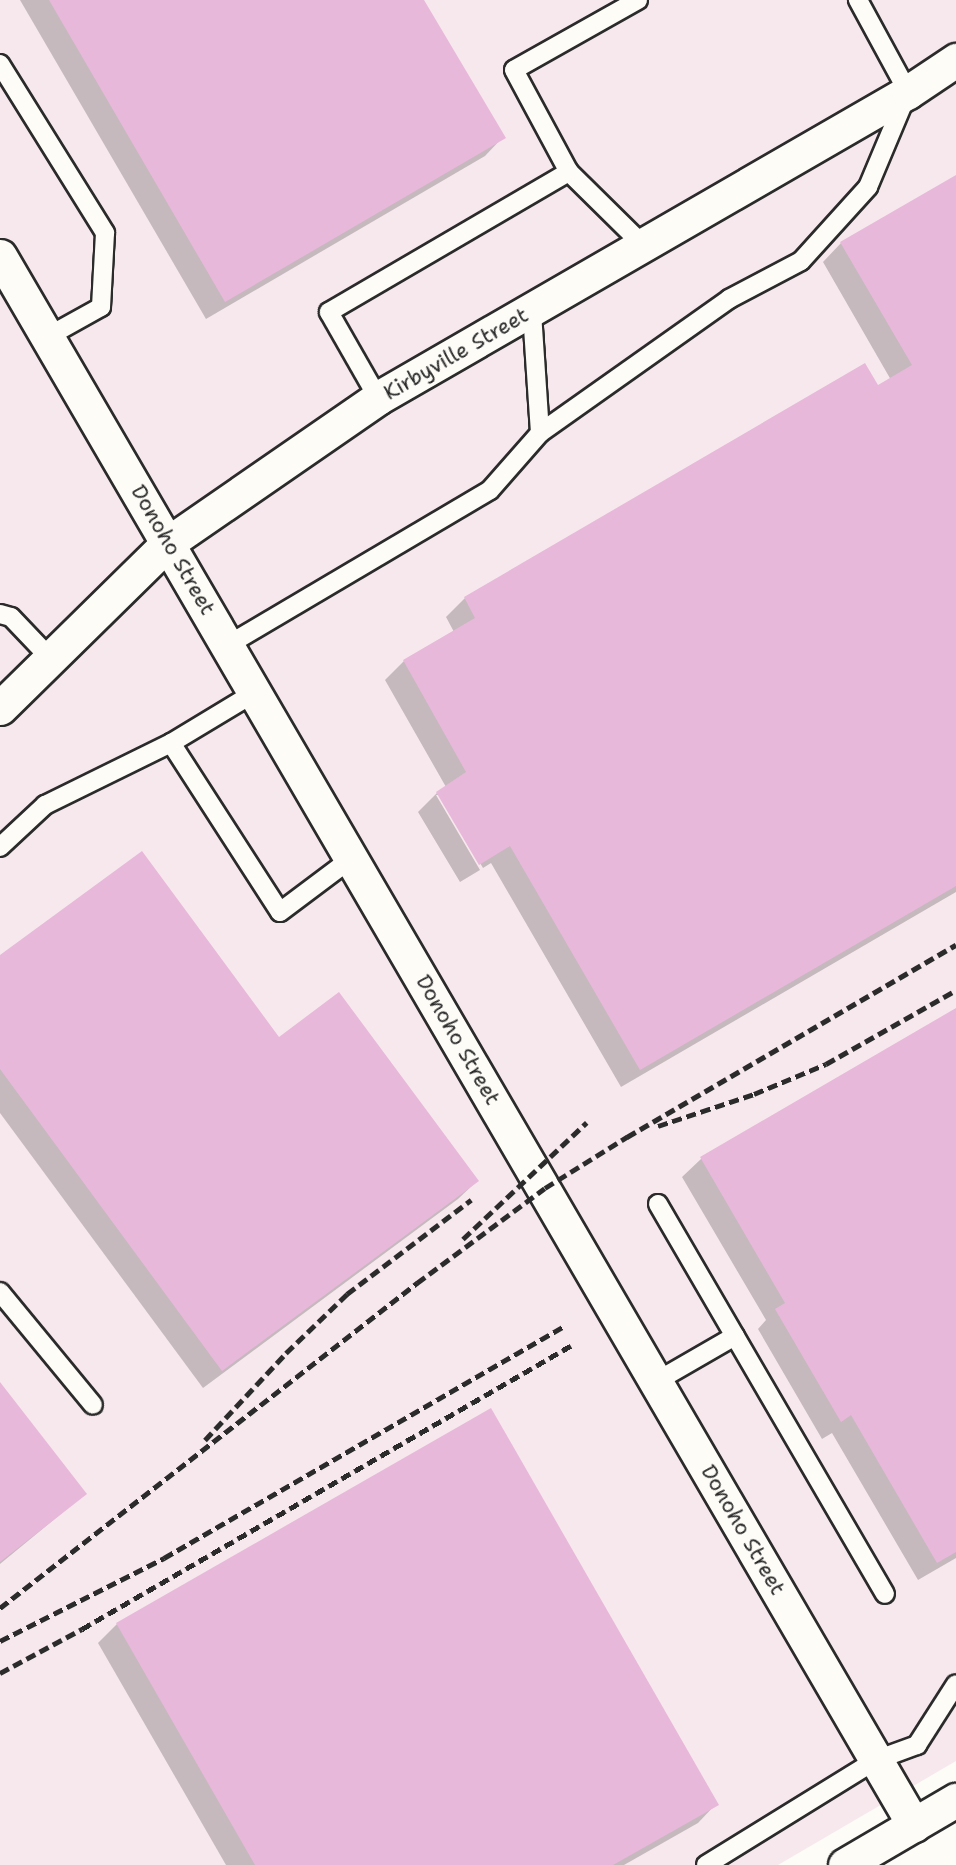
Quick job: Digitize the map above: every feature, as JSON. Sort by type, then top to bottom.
[{"type":"street","name":"Kirbyville Street","points":[[0,708],[169,543],[378,398],[908,92],[956,60]]},
{"type":"street","name":"Donoho Street","points":[[0,256],[914,1825]]},
{"type":"street","points":[[845,1865],[956,1800]]},
{"type":"lane","points":[[638,0],[514,71],[569,172],[643,245]]},
{"type":"lane","points":[[229,645],[490,489],[540,433],[729,299],[801,261],[868,187],[908,92],[858,0]]},
{"type":"lane","points":[[0,64],[105,233],[100,307],[47,337]]},
{"type":"lane","points":[[378,398],[329,312],[569,172]]},
{"type":"lane","points":[[532,311],[540,433]]},
{"type":"lane","points":[[0,614],[11,617],[51,659]]},
{"type":"lane","points":[[0,847],[46,805],[171,743],[254,692]]},
{"type":"lane","points":[[171,743],[280,912],[352,858]]},
{"type":"lane","points":[[658,1204],[885,1594]]},
{"type":"lane","points":[[0,1292],[93,1405]]},
{"type":"lane","points":[[657,1381],[735,1336]]},
{"type":"lane","points":[[706,1865],[876,1760],[917,1745],[956,1684]]},
{"type":"shaded area","points":[[0,0],[956,0],[956,1761],[778,1865],[0,1865]]},
{"type":"building","points":[[49,0],[424,0],[506,138],[225,302]]},
{"type":"building","points":[[956,175],[956,886],[640,1070],[510,846],[479,865],[436,792],[466,772],[403,660],[475,618],[464,597],[865,363],[878,385],[912,365],[840,242]]},
{"type":"building","points":[[142,851],[279,1037],[339,992],[479,1181],[222,1371],[0,1069],[0,955]]},
{"type":"building","points":[[956,1008],[956,1552],[937,1563],[851,1415],[841,1422],[775,1309],[785,1303],[700,1157]]},
{"type":"building","points":[[0,1382],[87,1494],[0,1562]]},
{"type":"building","points":[[491,1408],[719,1805],[613,1865],[255,1865],[116,1623]]},
{"type":"railway","points":[[0,1608],[417,1283],[545,1188],[627,1137],[956,945]]},
{"type":"railway","points":[[658,1126],[754,1094],[826,1064],[956,990]]},
{"type":"railway","points":[[463,1239],[587,1122]]},
{"type":"railway","points":[[205,1440],[286,1353],[347,1294],[471,1200]]},
{"type":"railway","points":[[0,1641],[164,1558],[564,1326]]},
{"type":"railway","points":[[0,1673],[82,1629],[572,1345]]}]
